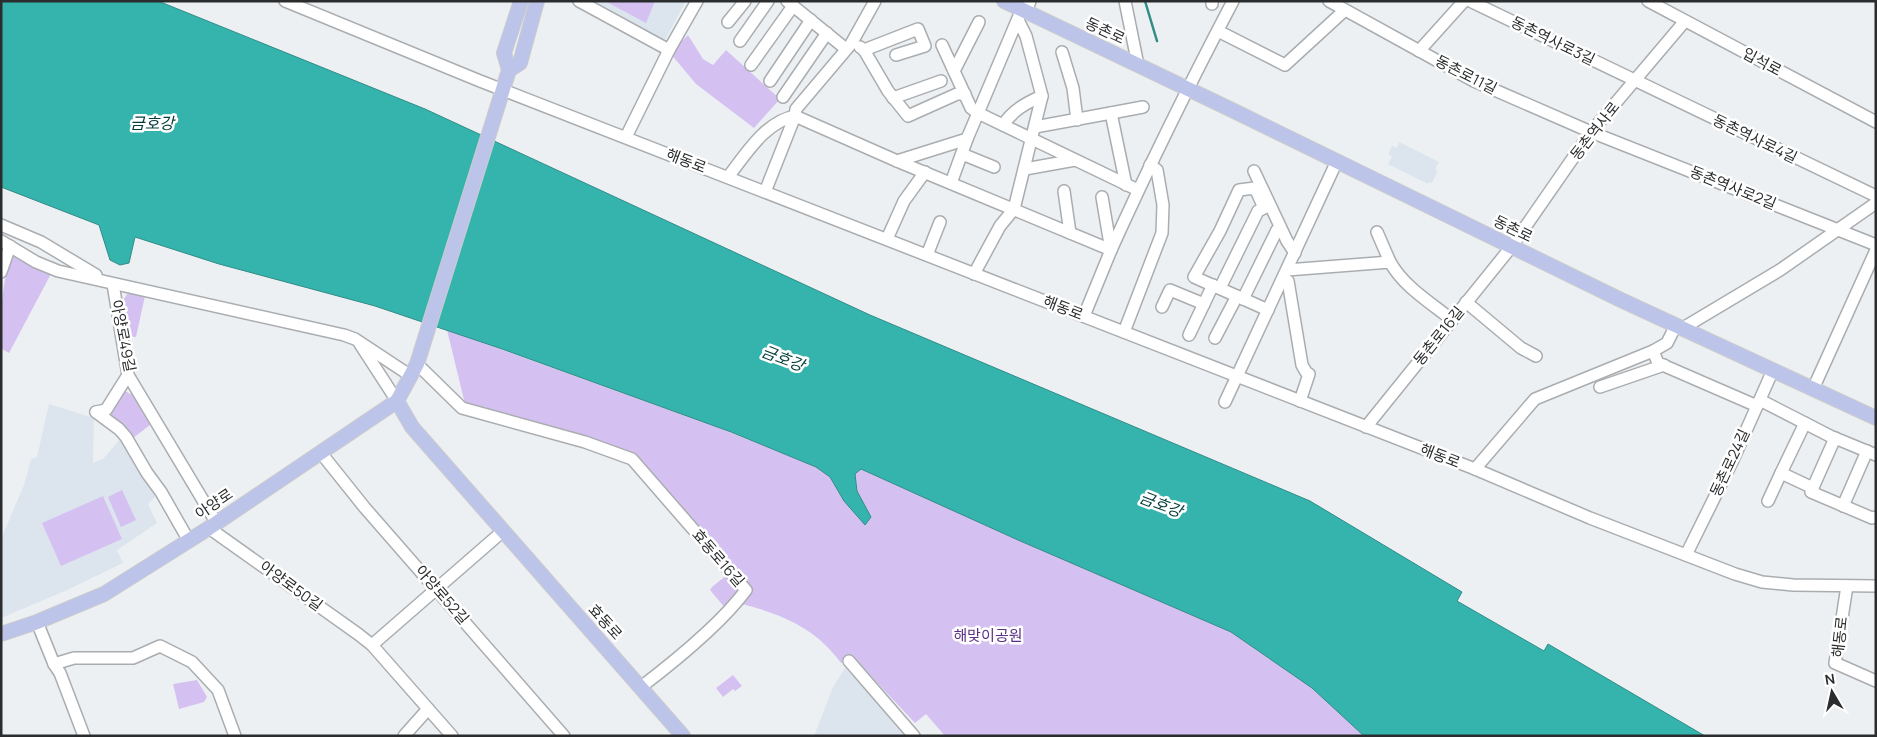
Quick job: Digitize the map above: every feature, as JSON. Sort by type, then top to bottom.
[{"type":"main road","points":[[503,89],[509,70],[504,53],[521,1]]},
{"type":"main road","points":[[509,70],[520,63],[537,1]]},
{"type":"main road","name":"동촌로","points":[[1004,1],[1679,327],[1876,418]]},
{"type":"main road","name":"아양로","points":[[1,634],[37,622],[104,594],[189,541],[396,401],[414,370],[503,89]]},
{"type":"main road","name":"효동로","points":[[396,401],[412,427],[683,736]]},
{"type":"street","points":[[579,1],[669,50]]},
{"type":"street","points":[[626,137],[669,50],[697,1]]},
{"type":"street","points":[[728,22],[745,1]]},
{"type":"street","points":[[740,41],[768,1]]},
{"type":"street","points":[[765,192],[796,116],[796,109],[849,46],[875,1]]},
{"type":"street","name":"동촌로","points":[[1125,1],[1138,65]]},
{"type":"street","points":[[1084,316],[1138,190],[1187,89],[1233,1]]},
{"type":"street","name":"동촌로11길","points":[[1329,1],[1474,81],[1591,132]]},
{"type":"street","points":[[1419,51],[1464,1]]},
{"type":"street","name":"동촌역사로3길","points":[[1470,1],[1635,81]]},
{"type":"street","name":"입석로","points":[[1648,1],[1876,122]]},
{"type":"street","name":"해동로","points":[[290,2],[471,78],[1300,400],[1475,469],[1686,556],[1762,582],[1794,585],[1876,586]]},
{"type":"street","points":[[751,65],[790,4],[827,33],[849,46],[864,50],[918,29],[925,46],[896,56]]},
{"type":"street","points":[[1218,31],[1285,65],[1345,10]]},
{"type":"street","points":[[974,274],[1000,226],[1014,209],[1042,96],[1026,36],[1024,11]]},
{"type":"street","points":[[951,183],[978,113],[1024,11]]},
{"type":"street","points":[[770,81],[811,20]]},
{"type":"street","name":"동촌역사로","points":[[1512,246],[1591,132],[1685,21]]},
{"type":"street","points":[[954,71],[979,22]]},
{"type":"street","points":[[783,97],[827,33]]},
{"type":"street","points":[[942,45],[971,108],[1138,190]]},
{"type":"street","points":[[864,50],[893,98],[908,116],[957,94],[965,94]]},
{"type":"street","points":[[1062,52],[1073,88],[1077,120]]},
{"type":"street","points":[[893,98],[941,81]]},
{"type":"street","name":"동촌역사로4길","points":[[1635,81],[1876,196]]},
{"type":"street","points":[[1003,125],[1025,103],[1042,96]]},
{"type":"street","points":[[1035,127],[1143,107]]},
{"type":"street","points":[[1111,113],[1126,184]]},
{"type":"street","points":[[728,177],[760,137],[785,118],[796,116],[1111,250]]},
{"type":"street","name":"동촌역사로2길","points":[[1591,132],[1876,245]]},
{"type":"street","points":[[898,161],[967,139]]},
{"type":"street","points":[[962,154],[994,167]]},
{"type":"street","points":[[1024,168],[1050,170],[1075,160]]},
{"type":"street","points":[[1224,402],[1337,161]]},
{"type":"street","points":[[1124,332],[1162,234],[1163,205],[1161,184],[1157,170],[1150,165]]},
{"type":"street","points":[[1254,171],[1286,241],[1295,253]]},
{"type":"street","points":[[887,239],[904,201],[924,172]]},
{"type":"street","points":[[1189,335],[1204,304],[1216,287],[1258,211],[1264,208],[1255,188],[1239,190],[1220,231],[1194,277],[1216,287],[1240,297],[1268,310]]},
{"type":"street","points":[[1064,190],[1070,233]]},
{"type":"street","points":[[1102,197],[1111,250]]},
{"type":"street","points":[[1475,469],[1535,399],[1653,351],[1667,343],[1679,327],[1780,270],[1876,202]]},
{"type":"street","points":[[927,255],[940,222]]},
{"type":"street","name":"아양로49길","points":[[1,225],[41,242],[87,272],[113,284],[128,376],[213,525]]},
{"type":"street","points":[[1214,338],[1240,297],[1277,230],[1280,228]]},
{"type":"street","points":[[1377,232],[1397,274],[1406,284],[1452,320]]},
{"type":"street","points":[[1,272],[6,243],[36,262],[58,271],[344,334],[414,370]]},
{"type":"street","name":"동촌로16길","points":[[1366,427],[1512,246]]},
{"type":"street","points":[[1812,389],[1876,250]]},
{"type":"street","points":[[1285,274],[1390,262]]},
{"type":"street","points":[[1285,274],[1288,281],[1302,365],[1309,374],[1300,400]]},
{"type":"street","points":[[1162,307],[1170,290],[1204,304]]},
{"type":"street","points":[[1466,302],[1521,348],[1536,356]]},
{"type":"street","points":[[358,341],[396,401]]},
{"type":"street","points":[[1653,351],[1658,363],[1664,366],[1758,403],[1871,453],[1843,506]]},
{"type":"street","points":[[1622,363],[1628,378]]},
{"type":"street","points":[[1600,387],[1664,366]]},
{"type":"street","name":"효동로16길","points":[[414,370],[462,408],[587,442],[632,459],[746,590],[710,629],[641,686]]},
{"type":"street","name":"동촌로24길","points":[[1686,556],[1733,460],[1773,370]]},
{"type":"street","points":[[128,376],[106,410],[96,412],[126,437],[189,541]]},
{"type":"street","points":[[1768,501],[1805,423]]},
{"type":"street","points":[[1835,438],[1811,492],[1872,518],[1876,517]]},
{"type":"street","name":"아양로52길","points":[[321,453],[365,508],[564,736]]},
{"type":"street","points":[[1781,473],[1813,488]]},
{"type":"street","name":"아양로50길","points":[[213,525],[372,646],[452,736]]},
{"type":"street","points":[[372,646],[503,531]]},
{"type":"street","name":"해동로","points":[[1847,586],[1835,663],[1876,681]]},
{"type":"street","points":[[37,622],[54,664],[60,673],[84,736]]},
{"type":"street","points":[[54,664],[74,658],[133,658],[160,646],[192,662],[218,690],[235,736]]},
{"type":"street","points":[[849,661],[914,736]]},
{"type":"street","points":[[404,736],[428,709]]},
{"type":"shaded area","points":[[586,1],[686,1],[665,40]]},
{"type":"shaded area","points":[[1399,142],[1439,162],[1435,170],[1438,171],[1432,183],[1429,182],[1428,184],[1388,164],[1392,156],[1388,154],[1392,146],[1397,148]]},
{"type":"shaded area","points":[[49,404],[94,418],[93,463],[104,458],[122,437],[157,495],[148,504],[157,523],[117,550],[123,563],[65,591],[1,618],[1,539],[24,485],[31,459],[37,457]]},
{"type":"shaded area","points":[[845,668],[909,736],[814,736],[833,687]]},
{"type":"green space","points":[[605,1],[655,1],[646,23]]},
{"type":"green space","points":[[688,35],[703,59],[713,65],[726,50],[780,99],[754,128],[696,84],[670,53]]},
{"type":"green space","points":[[14,256],[52,272],[9,353],[1,350],[1,314],[6,275],[9,264]]},
{"type":"green space","points":[[128,293],[145,296],[136,337],[126,336],[120,305]]},
{"type":"green space","name":"해맞이공원","points":[[447,330],[719,428],[816,467],[830,477],[844,501],[871,517],[857,491],[855,474],[861,469],[1018,540],[1231,632],[1312,688],[1364,736],[945,736],[926,714],[915,723],[851,655],[841,663],[820,640],[797,624],[742,604],[750,592],[638,460],[465,404]]},
{"type":"green space","points":[[125,391],[138,398],[141,410],[150,425],[133,438],[110,413]]},
{"type":"green space","points":[[122,490],[136,520],[121,527],[108,497]]},
{"type":"green space","points":[[103,496],[122,539],[61,566],[42,523]]},
{"type":"green space","points":[[728,574],[741,589],[726,609],[710,590]]},
{"type":"green space","points":[[733,675],[742,686],[735,691],[733,689],[723,697],[716,688]]},
{"type":"green space","points":[[197,680],[207,697],[204,702],[179,709],[173,684]]},
{"type":"water","name":"금호강","points":[[1,1],[158,1],[425,109],[870,315],[1310,501],[1462,592],[1457,601],[1544,651],[1548,644],[1705,736],[1364,736],[1312,688],[1231,632],[1018,540],[861,469],[855,474],[857,491],[871,517],[865,525],[844,501],[830,477],[816,467],[731,432],[502,349],[375,306],[219,264],[135,237],[129,263],[120,265],[110,260],[99,225],[1,187]]},
{"type":"waterway","points":[[1145,1],[1157,41]]}]
